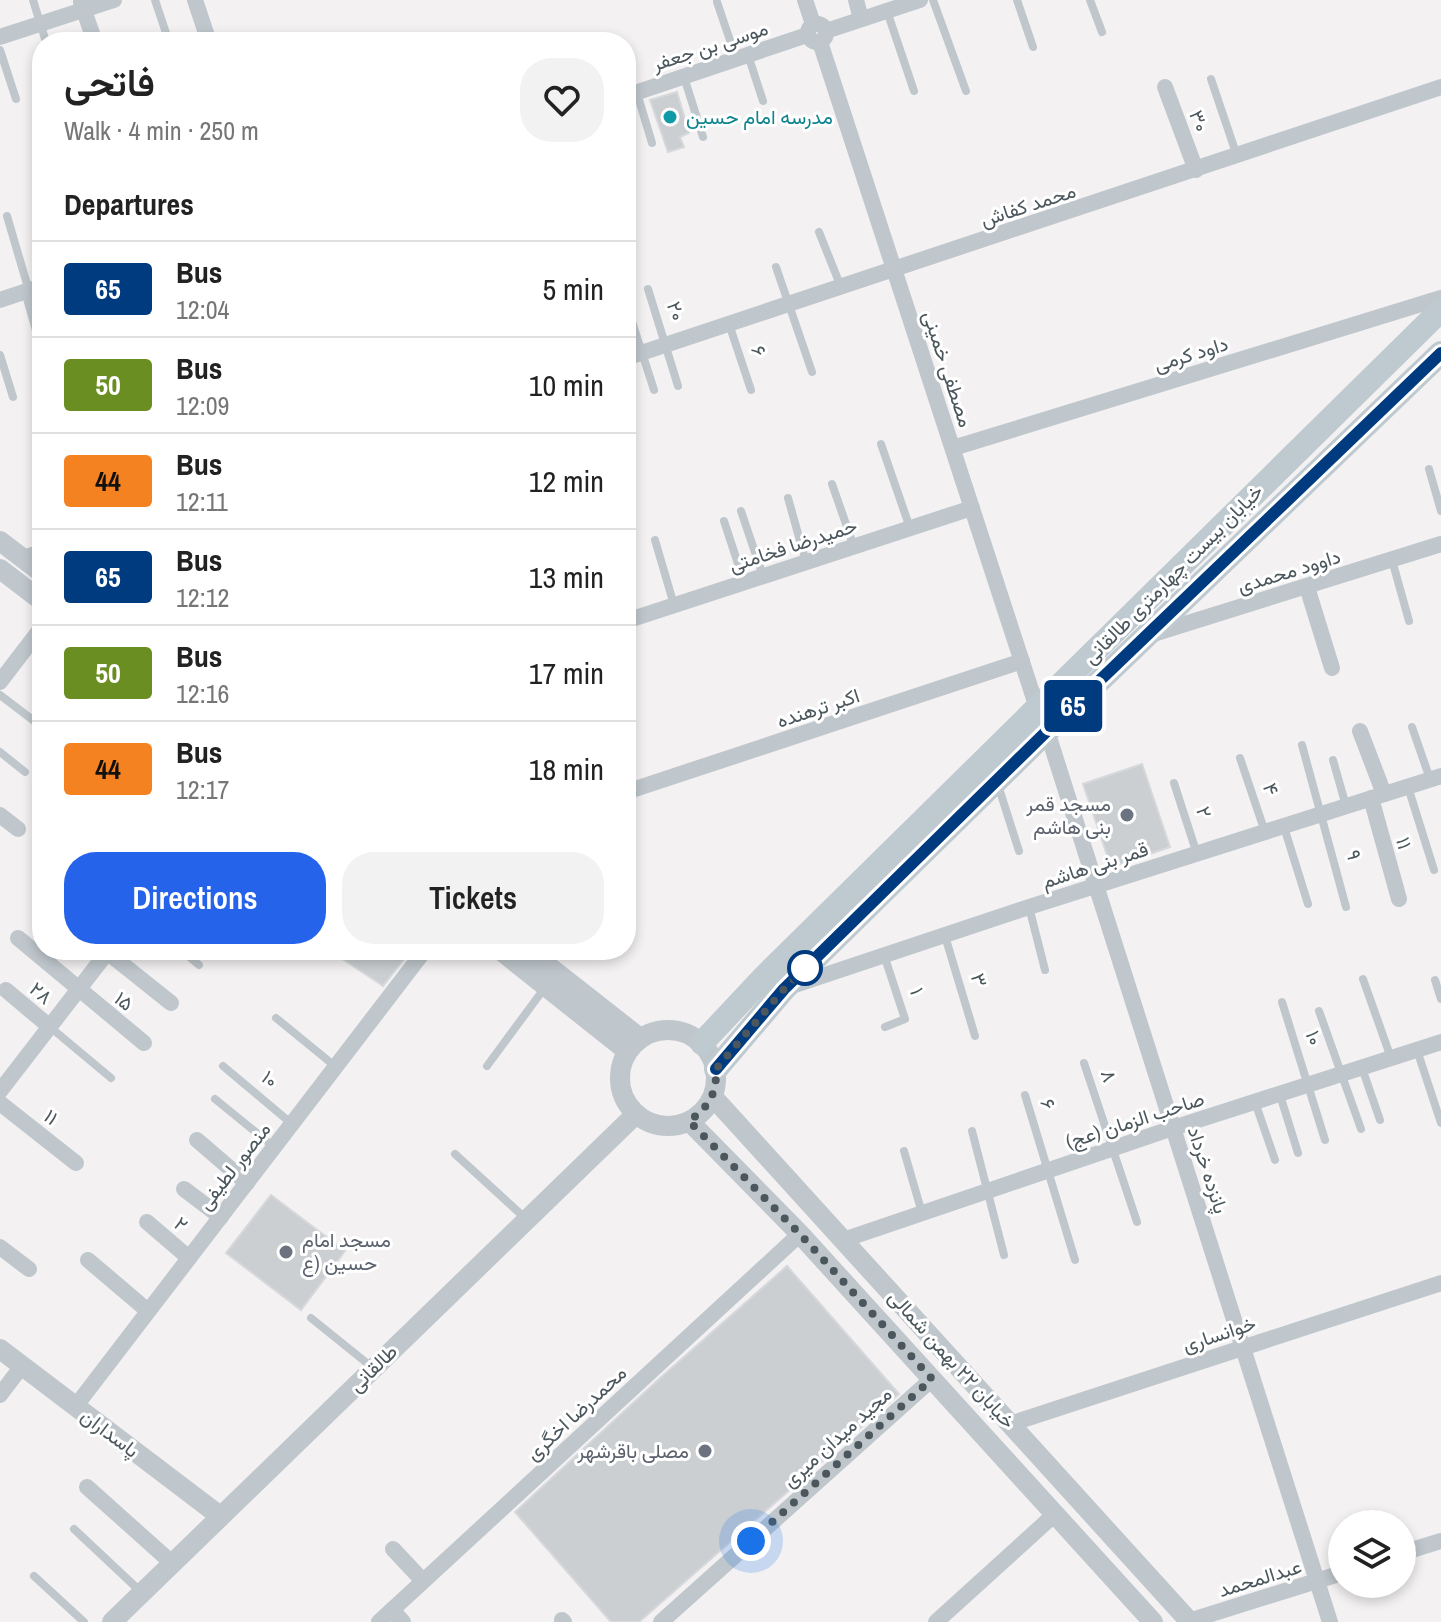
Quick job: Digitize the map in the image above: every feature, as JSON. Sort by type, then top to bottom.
[{"type":"main road","name":"خیابان بیست چهارمتری طالقانی","points":[[702,1043],[774,983],[1037,708],[1441,310]]},
{"type":"main road","points":[[716,1069],[774,983],[997,780],[1441,353]]},
{"type":"main road","points":[[1037,708],[1047,731]]},
{"type":"street","points":[[195,0],[206,32]]},
{"type":"street","name":"مصطفی خمینی","points":[[805,0],[1037,708]]},
{"type":"street","points":[[856,0],[861,19]]},
{"type":"street","name":"موسی بن جعفر","points":[[636,92],[920,0]]},
{"type":"street","points":[[0,37],[82,5],[110,1]]},
{"type":"street","points":[[82,5],[91,32]]},
{"type":"street","name":"۳۰","points":[[1165,87],[1196,170]]},
{"type":"street","name":"محمد کفاش","points":[[636,354],[1441,87]]},
{"type":"street","points":[[0,300],[32,289]]},
{"type":"street","name":"داود کرمی","points":[[953,448],[1441,298]]},
{"type":"street","name":"حمیدرضا فخامتی","points":[[636,617],[972,508]]},
{"type":"street","points":[[0,541],[32,555]]},
{"type":"street","name":"داوود محمدی","points":[[1148,635],[1441,544]]},
{"type":"street","points":[[0,569],[32,593]]},
{"type":"street","points":[[1307,587],[1332,668]]},
{"type":"street","points":[[0,682],[32,640]]},
{"type":"street","name":"اکبر ترهنده","points":[[636,789],[1022,661]]},
{"type":"street","name":"پانزده خرداد","points":[[1047,731],[1330,1622]]},
{"type":"street","points":[[1360,731],[1377,796]]},
{"type":"street","name":"قمر بنی هاشم","points":[[774,983],[945,935],[1435,777]]},
{"type":"street","name":"۱۱","points":[[1377,796],[1399,899]]},
{"type":"street","points":[[0,815],[18,829]]},
{"type":"street","points":[[18,938],[32,950]]},
{"type":"street","points":[[43,960],[78,990]]},
{"type":"street","points":[[0,1091],[100,960]]},
{"type":"street","points":[[118,960],[171,1003]]},
{"type":"street","name":"منصور لطیفی","points":[[75,1407],[417,960]]},
{"type":"street","points":[[513,960],[546,986],[634,1044]]},
{"type":"street","points":[[539,960],[634,1044]]},
{"type":"street","name":"۲۸","points":[[6,990],[50,1027]]},
{"type":"street","name":"۱۵","points":[[78,990],[144,1043]]},
{"type":"street","points":[[679,1030],[702,1043],[716,1069],[713,1097],[703,1111],[676,1126],[661,1126],[636,1114],[621,1091],[619,1077],[634,1044],[652,1032],[679,1030]]},
{"type":"street","name":"صاحب الزمان (عج)","points":[[843,1240],[1112,1148],[1441,1042]]},
{"type":"street","name":"خیابان ۲۲ بهمن شمالی","points":[[713,1097],[1190,1622]]},
{"type":"street","name":"۱۱","points":[[0,1103],[76,1163]]},
{"type":"street","name":"طالقانی","points":[[112,1622],[636,1114]]},
{"type":"street","name":"خیابان ۲۲ بهمن شمالی","points":[[689,1121],[800,1234],[1153,1622]]},
{"type":"street","points":[[197,1140],[247,1183]]},
{"type":"street","points":[[184,1189],[221,1217]]},
{"type":"street","name":"۲","points":[[147,1222],[189,1258]]},
{"type":"street","name":"محمدرضا اخگری","points":[[379,1622],[397,1616],[423,1581],[800,1234]]},
{"type":"street","points":[[0,1247],[29,1269]]},
{"type":"street","points":[[88,1260],[148,1311]]},
{"type":"street","name":"خوانساری","points":[[1010,1424],[1441,1283]]},
{"type":"street","name":"پاسداران","points":[[0,1349],[220,1516]]},
{"type":"street","points":[[0,1395],[22,1366]]},
{"type":"street","name":"مجید میدان میری","points":[[661,1622],[932,1379]]},
{"type":"street","points":[[87,1487],[172,1563]]},
{"type":"street","points":[[936,1622],[1055,1514]]},
{"type":"street","points":[[1416,1549],[1441,1541]]},
{"type":"street","points":[[393,1549],[423,1581]]},
{"type":"street","name":"عبدالمحمد","points":[[1190,1622],[1328,1577]]},
{"type":"lane","points":[[33,0],[43,32]]},
{"type":"lane","points":[[155,0],[166,32]]},
{"type":"lane","points":[[933,0],[966,91]]},
{"type":"lane","points":[[1017,0],[1033,47]]},
{"type":"lane","points":[[1090,0],[1102,32]]},
{"type":"lane","points":[[717,2],[763,101]]},
{"type":"lane","points":[[887,11],[914,91]]},
{"type":"lane","points":[[0,50],[16,99]]},
{"type":"lane","points":[[683,77],[703,137]]},
{"type":"lane","points":[[1211,79],[1237,156]]},
{"type":"lane","points":[[636,106],[652,143]]},
{"type":"lane","points":[[7,216],[32,280]]},
{"type":"lane","points":[[819,232],[841,287]]},
{"type":"lane","points":[[776,267],[812,372]]},
{"type":"lane","name":"۲۰","points":[[648,289],[678,386]]},
{"type":"lane","name":"۶","points":[[729,324],[751,390]]},
{"type":"lane","points":[[0,355],[13,397]]},
{"type":"lane","points":[[636,358],[654,390]]},
{"type":"lane","points":[[881,444],[910,528]]},
{"type":"lane","points":[[1429,469],[1441,511]]},
{"type":"lane","points":[[832,484],[854,547]]},
{"type":"lane","points":[[788,498],[806,562]]},
{"type":"lane","points":[[741,511],[763,576]]},
{"type":"lane","points":[[724,521],[744,582]]},
{"type":"lane","points":[[655,540],[674,605]]},
{"type":"lane","points":[[1392,560],[1409,621]]},
{"type":"lane","points":[[0,695],[32,719]]},
{"type":"lane","points":[[1412,727],[1435,777]]},
{"type":"lane","points":[[1302,745],[1323,813]]},
{"type":"lane","points":[[0,752],[25,772]]},
{"type":"lane","name":"۴","points":[[1240,758],[1265,832]]},
{"type":"lane","points":[[1333,760],[1346,806]]},
{"type":"lane","points":[[997,780],[1019,851]]},
{"type":"lane","name":"۲","points":[[1174,783],[1197,854]]},
{"type":"lane","points":[[1408,786],[1434,870]]},
{"type":"lane","name":"۹","points":[[1323,813],[1346,907]]},
{"type":"lane","points":[[1284,826],[1308,904]]},
{"type":"lane","points":[[1029,907],[1045,970]]},
{"type":"lane","name":"۳","points":[[945,935],[975,1036]]},
{"type":"lane","name":"۱","points":[[884,954],[905,1019],[885,1027]]},
{"type":"lane","points":[[193,960],[199,965]]},
{"type":"lane","points":[[1363,979],[1391,1058]]},
{"type":"lane","points":[[1435,980],[1441,999]]},
{"type":"lane","points":[[487,1066],[546,986]]},
{"type":"lane","name":"۱۰","points":[[1282,1002],[1308,1085]]},
{"type":"lane","points":[[1319,1011],[1361,1129]]},
{"type":"lane","points":[[276,1018],[336,1067]]},
{"type":"lane","points":[[50,1027],[111,1078]]},
{"type":"lane","points":[[1417,1049],[1441,1123]]},
{"type":"lane","name":"۸","points":[[1084,1063],[1137,1222]]},
{"type":"lane","name":"۱۰","points":[[223,1066],[292,1124]]},
{"type":"lane","points":[[1362,1067],[1380,1120]]},
{"type":"lane","points":[[1308,1085],[1325,1140]]},
{"type":"lane","points":[[1279,1094],[1298,1153]]},
{"type":"lane","name":"۶","points":[[1025,1095],[1048,1170]]},
{"type":"lane","points":[[215,1099],[274,1147]]},
{"type":"lane","points":[[1254,1101],[1275,1160]]},
{"type":"lane","points":[[972,1131],[1004,1255]]},
{"type":"lane","points":[[904,1151],[922,1213]]},
{"type":"lane","points":[[455,1154],[527,1219]]},
{"type":"lane","points":[[1048,1170],[1075,1260]]},
{"type":"lane","points":[[311,1318],[373,1368]]},
{"type":"lane","points":[[74,1529],[142,1593]]},
{"type":"lane","points":[[34,1576],[84,1622]]},
{"type":"building","name":"مدرسه امام حسین","points":[[677,92],[689,133],[680,137],[684,147],[668,152],[650,100]]},
{"type":"building","name":"مسجد قمر بنی هاشم","points":[[1142,764],[1170,847],[1111,867],[1083,784]]},
{"type":"building","points":[[344,960],[403,960],[383,986]]},
{"type":"building","name":"مسجد امام حسین (ع","points":[[271,1195],[345,1251],[301,1310],[226,1253]]},
{"type":"building","name":"مصلی باقرشهر","points":[[787,1266],[899,1394],[639,1622],[611,1622],[515,1512]]},
{"type":"bus line","name":"65","points":[[716,1069],[784,989],[1047,731],[1441,353]]},
{"type":"place","name":"مدرسه امام حسین","points":[[670,117]]},
{"type":"place","name":"مسجد قمر بنی هاشم","points":[[1127,815]]},
{"type":"place","name":"مسجد امام حسین (ع","points":[[286,1252]]},
{"type":"place","name":"مصلی باقرشهر","points":[[705,1451]]},
{"type":"route","points":[[751,1541],[932,1379],[800,1234],[689,1121],[703,1111],[713,1097],[716,1069],[805,968]]}]
